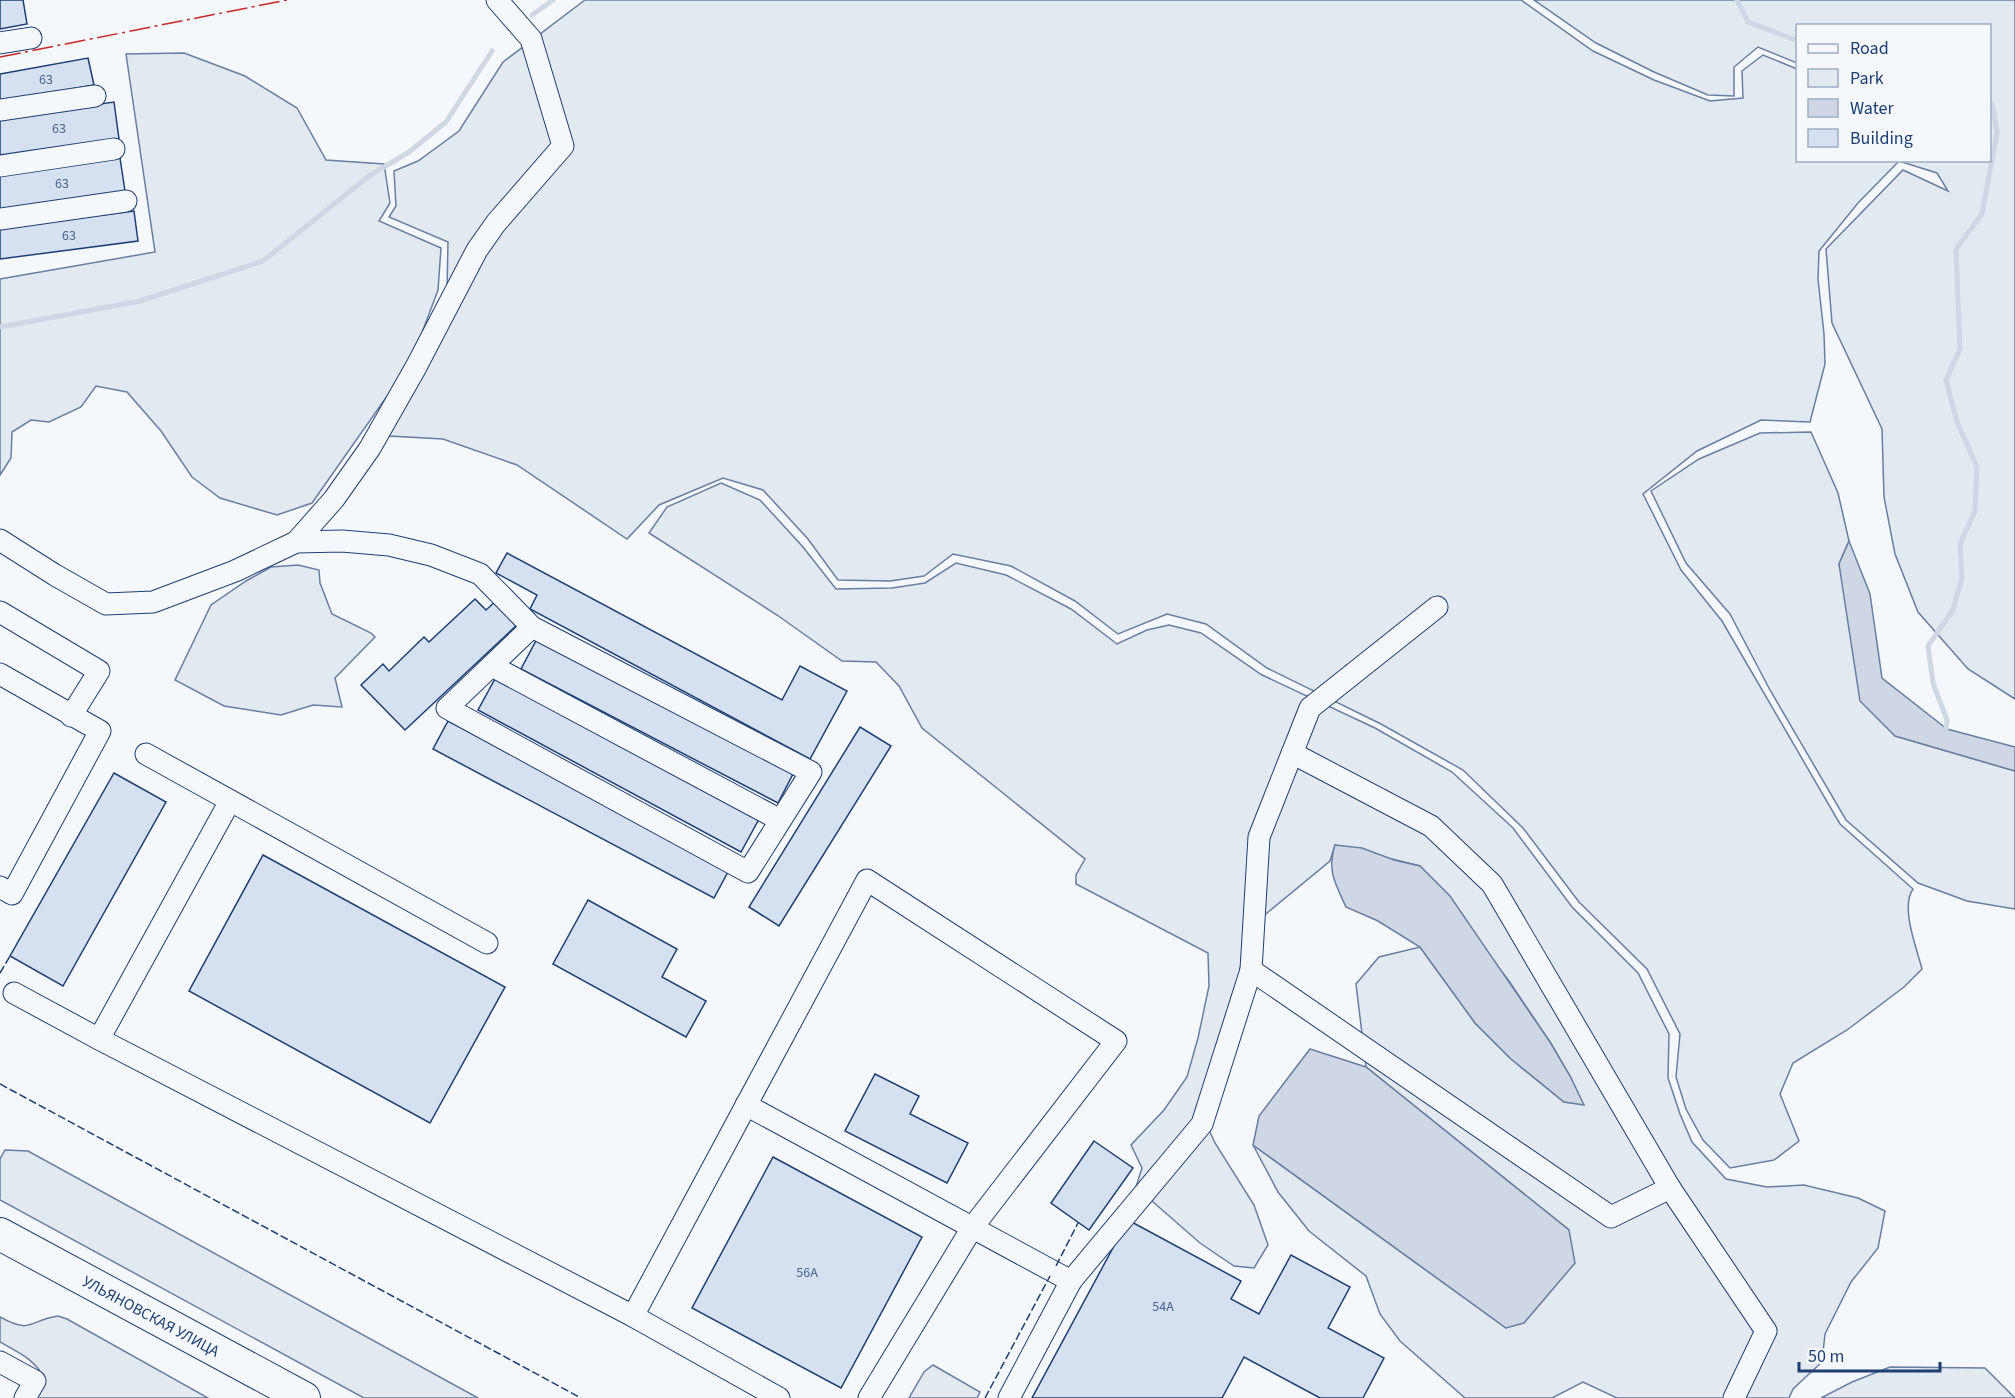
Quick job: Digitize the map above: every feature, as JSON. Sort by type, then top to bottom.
[{"type":"highway","name":"УЛЬЯНОВСКАЯ УЛИЦА","points":[[0,1234],[304,1398]]},
{"type":"highway","name":"УЛЬЯНОВСКАЯ УЛИЦА","points":[[0,1257],[260,1398]]},
{"type":"lane","points":[[0,540],[106,604],[153,602],[235,571],[296,542],[334,499],[370,448],[416,367],[477,250],[496,224],[564,146],[531,39],[497,0]]},
{"type":"lane","points":[[0,43],[31,38]]},
{"type":"lane","points":[[0,110],[95,96]]},
{"type":"lane","points":[[0,166],[114,149]]},
{"type":"lane","points":[[0,219],[126,201]]},
{"type":"lane","points":[[296,542],[342,541],[389,545],[431,555],[480,574],[532,627],[811,772],[748,872],[447,708],[532,627]]},
{"type":"lane","points":[[1009,1398],[1071,1281],[1202,1124],[1251,970],[1259,837],[1310,708],[1437,607]]},
{"type":"lane","points":[[0,612],[99,671],[71,716]]},
{"type":"lane","points":[[492,666],[780,820]]},
{"type":"lane","points":[[0,674],[100,731],[12,894],[0,887]]},
{"type":"lane","points":[[1292,753],[1431,826],[1492,884],[1670,1188],[1766,1331],[1734,1398]]},
{"type":"lane","points":[[146,754],[487,943]]},
{"type":"lane","points":[[99,1039],[230,801]]},
{"type":"lane","points":[[633,1316],[867,880],[1116,1041],[972,1228],[869,1398]]},
{"type":"lane","points":[[1251,970],[1611,1217],[1670,1188]]},
{"type":"lane","points":[[14,993],[633,1316],[779,1398]]},
{"type":"lane","points":[[746,1105],[1071,1281]]},
{"type":"lane","points":[[0,1362],[34,1382],[25,1398]]},
{"type":"green space","points":[[585,0],[1521,0],[1593,51],[1654,80],[1710,101],[1743,98],[1742,71],[1763,55],[1796,69],[1796,162],[1898,162],[1858,203],[1819,251],[1818,279],[1825,364],[1810,422],[1761,420],[1697,451],[1643,494],[1681,570],[1722,621],[1840,824],[1913,889],[1909,897],[1909,917],[1922,969],[1904,987],[1847,1030],[1793,1063],[1780,1094],[1799,1141],[1774,1160],[1730,1168],[1703,1140],[1686,1109],[1676,1077],[1680,1034],[1647,969],[1579,902],[1523,828],[1463,770],[1381,724],[1267,668],[1206,624],[1167,614],[1118,634],[1075,601],[1011,566],[953,554],[924,576],[890,581],[838,580],[808,539],[763,490],[723,478],[659,505],[627,539],[517,465],[443,439],[389,436],[447,291],[448,242],[389,217],[396,206],[394,171],[418,161],[459,131],[503,62]]},
{"type":"green space","points":[[1534,0],[2015,0],[2015,699],[1968,669],[1918,612],[1895,554],[1884,497],[1882,429],[1832,323],[1826,249],[1903,170],[1948,191],[1937,173],[1902,162],[1991,162],[1991,24],[1796,24],[1796,63],[1758,47],[1734,67],[1734,96],[1708,95],[1654,72],[1596,43]]},
{"type":"green space","points":[[184,53],[245,76],[297,108],[326,160],[384,164],[390,203],[379,221],[441,248],[438,290],[411,362],[312,503],[277,515],[220,498],[192,477],[161,431],[127,392],[96,386],[81,407],[49,422],[31,420],[12,432],[11,458],[0,475],[0,279],[155,252],[126,54]]},
{"type":"green space","points":[[1811,432],[1838,493],[1849,541],[1839,564],[1895,736],[2015,771],[2015,909],[1967,901],[1918,883],[1846,820],[1770,690],[1730,614],[1686,563],[1651,491],[1699,459],[1760,433]]},
{"type":"green space","points":[[721,483],[760,500],[803,547],[836,589],[892,588],[925,583],[956,563],[1006,575],[1071,609],[1117,644],[1147,630],[1169,625],[1201,633],[1262,675],[1375,728],[1452,772],[1513,828],[1572,907],[1638,973],[1669,1034],[1668,1078],[1680,1114],[1692,1142],[1726,1179],[1767,1187],[1804,1185],[1858,1198],[1885,1211],[1878,1248],[1851,1282],[1825,1334],[1822,1362],[1793,1389],[1789,1398],[1617,1398],[1583,1382],[1552,1398],[1465,1398],[1400,1341],[1380,1314],[1366,1276],[1309,1231],[1278,1192],[1253,1145],[1506,1328],[1569,1230],[1366,1067],[1356,984],[1379,957],[1420,947],[1475,1023],[1511,1059],[1564,1102],[1583,1104],[1550,1042],[1509,981],[1420,866],[1335,845],[1330,861],[1244,932],[1239,981],[1198,1106],[1215,1143],[1254,1205],[1268,1245],[1254,1268],[1234,1266],[1200,1243],[1136,1187],[1142,1168],[1131,1145],[1164,1110],[1187,1077],[1209,986],[1208,953],[1076,884],[1076,875],[1085,859],[922,728],[899,686],[876,662],[842,661],[777,615],[649,533],[667,507]]},
{"type":"green space","points":[[298,565],[319,570],[320,583],[332,614],[375,637],[335,678],[342,707],[313,705],[281,715],[224,706],[175,680],[211,605],[271,567]]},
{"type":"green space","points":[[5,1150],[28,1151],[478,1398],[364,1398],[0,1200],[0,1159]]},
{"type":"green space","points":[[58,1316],[208,1398],[36,1398],[44,1379],[41,1372],[20,1353],[0,1342],[0,1317],[25,1326]]},
{"type":"green space","points":[[933,1365],[980,1392],[977,1398],[909,1398],[924,1372]]},
{"type":"green space","points":[[1890,1367],[1985,1368],[2015,1398],[1821,1398],[1852,1382]]},
{"type":"water","points":[[1849,541],[1870,594],[1882,678],[1947,729],[2015,747],[2015,771],[1895,736],[1860,701],[1839,564]]},
{"type":"water","points":[[1335,845],[1362,848],[1394,860],[1420,866],[1450,896],[1550,1042],[1584,1105],[1564,1102],[1511,1059],[1475,1023],[1420,947],[1378,921],[1346,907],[1332,870]]},
{"type":"water","points":[[1310,1049],[1366,1067],[1569,1230],[1575,1263],[1524,1323],[1506,1328],[1253,1145],[1259,1116]]},
{"type":"building","points":[[0,0],[23,0],[27,24],[0,29]]},
{"type":"building","points":[[88,58],[94,85],[0,102],[0,74]]},
{"type":"building","points":[[114,102],[119,139],[0,156],[0,118]]},
{"type":"building","points":[[120,158],[125,191],[0,209],[0,175]]},
{"type":"building","points":[[134,211],[138,241],[0,259],[0,228]]},
{"type":"building","points":[[507,553],[782,700],[800,666],[847,691],[810,759],[530,609],[537,595],[496,573]]},
{"type":"building","points":[[475,599],[486,610],[496,601],[518,624],[405,730],[361,685],[383,664],[389,671],[424,637],[429,642]]},
{"type":"building","points":[[538,637],[795,770],[778,803],[521,669]]},
{"type":"building","points":[[496,677],[759,819],[741,852],[478,710]]},
{"type":"building","points":[[448,721],[729,870],[714,898],[433,749]]},
{"type":"building","points":[[860,727],[891,746],[779,926],[749,907]]},
{"type":"building","points":[[114,773],[166,802],[63,986],[10,956]]},
{"type":"building","points":[[263,855],[505,987],[430,1123],[189,991]]},
{"type":"building","points":[[588,900],[677,949],[662,977],[706,1001],[686,1037],[553,964]]},
{"type":"building","points":[[875,1074],[919,1096],[910,1114],[968,1143],[947,1183],[845,1131]]},
{"type":"building","points":[[1094,1141],[1133,1168],[1089,1230],[1051,1203]]},
{"type":"building","points":[[773,1157],[922,1237],[841,1388],[692,1308]]},
{"type":"building","points":[[1128,1220],[1241,1281],[1231,1299],[1259,1314],[1291,1255],[1350,1287],[1328,1328],[1384,1358],[1363,1398],[1320,1398],[1244,1357],[1222,1398],[1032,1398]]},
{"type":"waterway","points":[[532,15],[553,0]]},
{"type":"waterway","points":[[1737,0],[1748,22],[1796,40]]},
{"type":"waterway","points":[[0,327],[140,301],[263,261],[369,176],[409,152],[446,122],[492,51]]},
{"type":"waterway","points":[[1946,729],[1947,720],[1933,683],[1928,646],[1953,610],[1962,577],[1960,544],[1975,511],[1977,467],[1957,422],[1946,380],[1960,349],[1956,249],[1982,214],[1997,133],[1991,104]]},
{"type":"fence","points":[[0,973],[10,956]]},
{"type":"fence","points":[[0,1084],[581,1398]]},
{"type":"fence","points":[[1056,1266],[1078,1223]]},
{"type":"fence","points":[[985,1398],[1050,1276]]},
{"type":"power","points":[[0,57],[287,0]]}]
